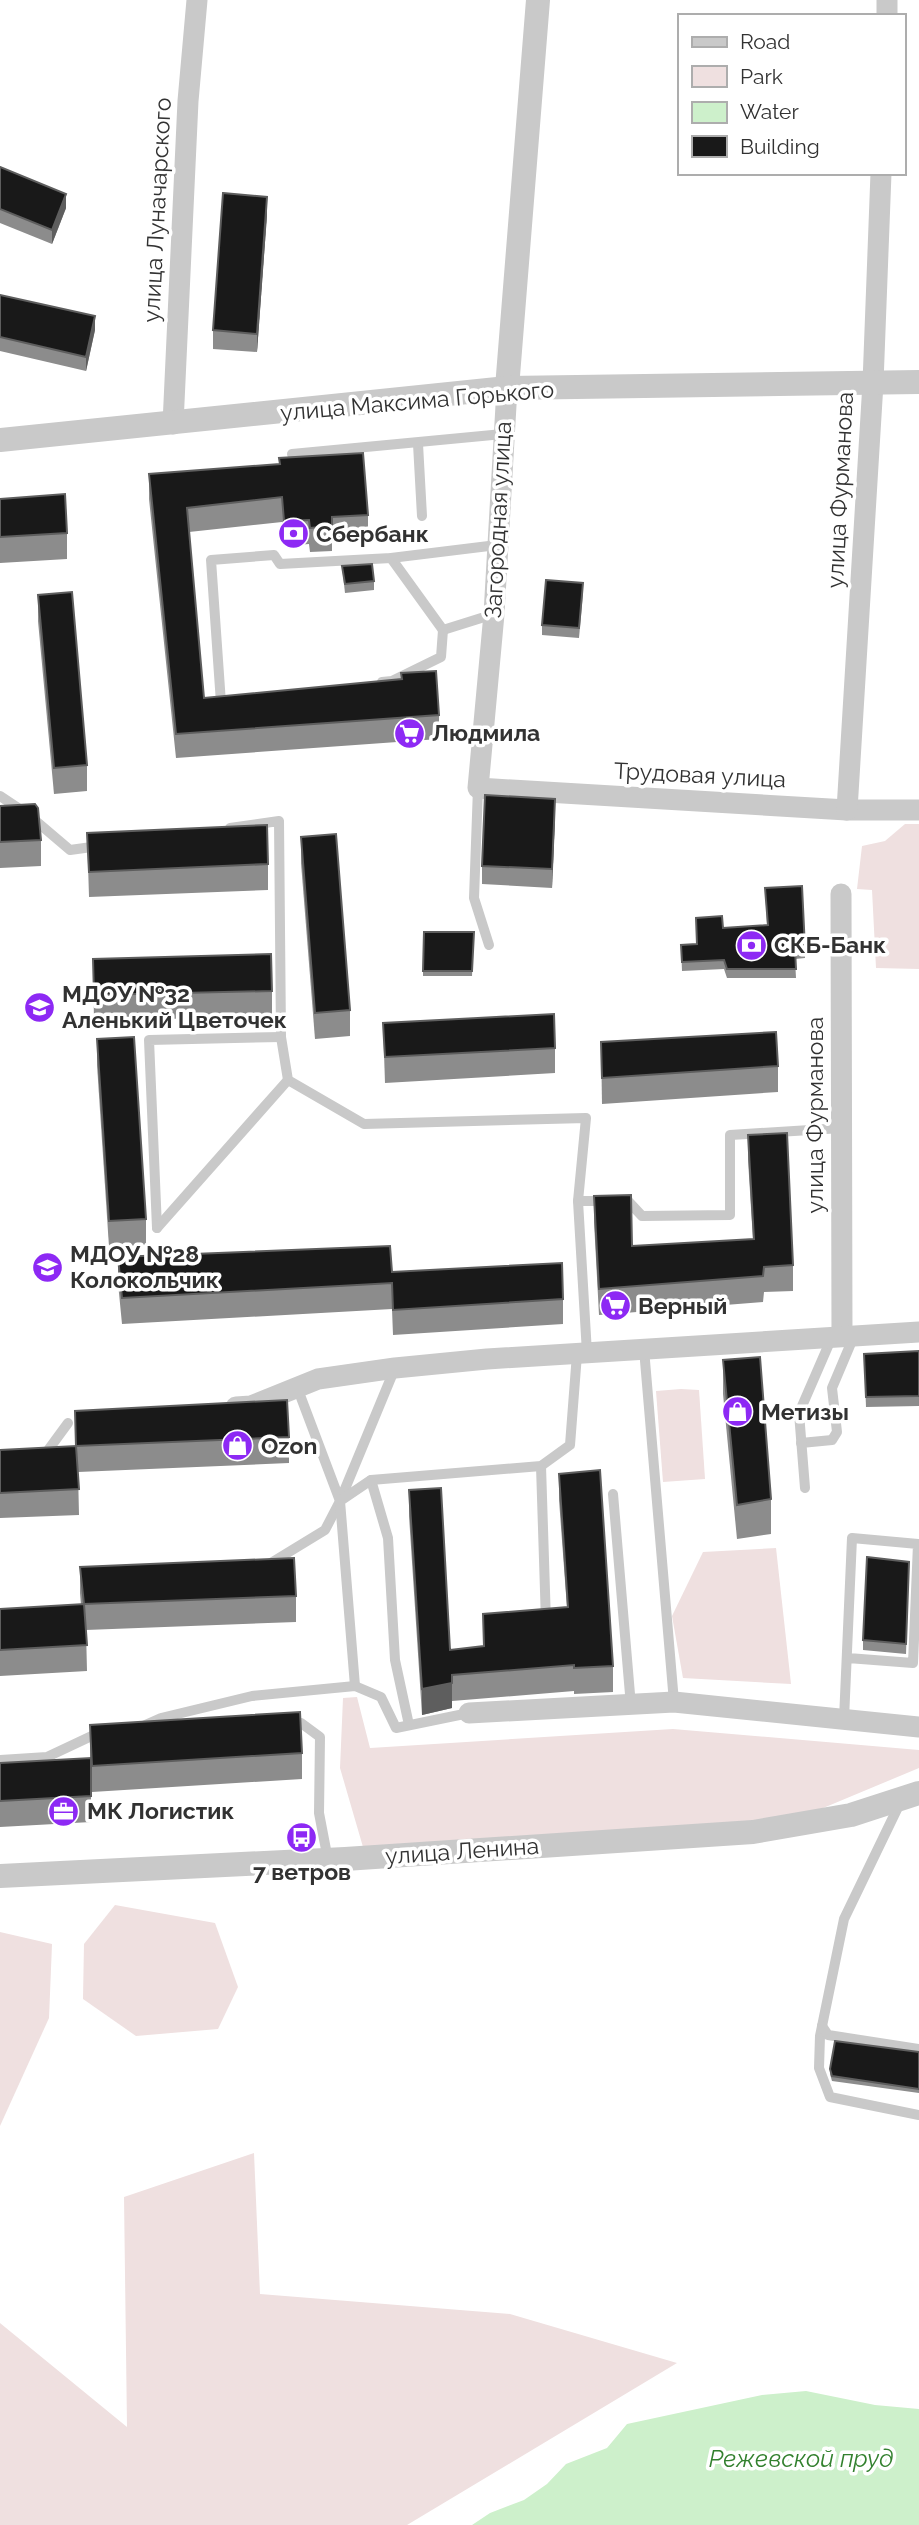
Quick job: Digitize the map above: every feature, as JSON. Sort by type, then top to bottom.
[{"type":"street","name":"улица Луначарского","points":[[173,424],[188,102],[197,0]]},
{"type":"street","name":"Загородная улица","points":[[478,788],[494,614],[503,434],[538,0]]},
{"type":"street","name":"улица Фурманова","points":[[848,810],[873,383],[881,175]]},
{"type":"street","name":"улица Максима Горького","points":[[0,440],[507,388],[919,382]]},
{"type":"street","name":"Трудовая улица","points":[[478,788],[848,810],[919,810]]},
{"type":"street","name":"улица Фурманова","points":[[841,894],[843,1336]]},
{"type":"street","points":[[210,1408],[251,1406],[318,1379],[395,1368],[919,1332]]},
{"type":"street","points":[[469,1713],[674,1702],[919,1727]]},
{"type":"street","name":"улица Ленина","points":[[0,1876],[328,1860],[753,1832],[851,1815],[910,1796]]},
{"type":"lane","points":[[292,454],[503,434]]},
{"type":"lane","points":[[418,444],[422,516]]},
{"type":"lane","points":[[234,701],[220,703],[211,560],[274,555],[280,564],[391,558],[497,545]]},
{"type":"lane","points":[[366,684],[392,681],[441,657],[443,630],[391,558]]},
{"type":"lane","points":[[443,630],[494,614]]},
{"type":"lane","points":[[478,788],[474,898],[489,945]]},
{"type":"lane","points":[[0,796],[28,814],[70,850],[109,844]]},
{"type":"lane","points":[[0,816],[28,814]]},
{"type":"lane","points":[[214,830],[279,821],[281,1037],[288,1080]]},
{"type":"lane","points":[[281,1037],[149,1040],[158,1228],[288,1080]]},
{"type":"lane","points":[[288,1080],[364,1125],[586,1118],[578,1201],[582,1354],[570,1445],[541,1466],[371,1480],[340,1501]]},
{"type":"lane","points":[[578,1201],[628,1200],[642,1216],[730,1215],[730,1135],[842,1128]]},
{"type":"lane","points":[[801,1443],[832,1440],[837,1432],[832,1388],[843,1336]]},
{"type":"lane","points":[[805,1488],[799,1413],[843,1336]]},
{"type":"lane","points":[[644,1349],[674,1702]]},
{"type":"lane","points":[[254,1566],[268,1566],[326,1530],[395,1368]]},
{"type":"lane","points":[[297,1387],[340,1501],[355,1686]]},
{"type":"lane","points":[[23,1455],[46,1453],[68,1423]]},
{"type":"lane","points":[[541,1466],[546,1622]]},
{"type":"lane","points":[[371,1480],[388,1538],[395,1660],[410,1725]]},
{"type":"lane","points":[[613,1494],[631,1706]]},
{"type":"lane","points":[[844,1719],[852,1538],[918,1544],[913,1663],[848,1658]]},
{"type":"lane","points":[[154,1735],[136,1729],[161,1718],[252,1696],[355,1686],[381,1697],[396,1728],[469,1713]]},
{"type":"lane","points":[[274,1726],[301,1723],[320,1737],[319,1813],[328,1860]]},
{"type":"lane","points":[[0,1760],[47,1757],[98,1733]]},
{"type":"lane","points":[[910,1796],[844,1919],[822,2026],[819,2068],[830,2096],[919,2115]]},
{"type":"lane","points":[[822,2026],[828,2035],[919,2049]]},
{"type":"green space","points":[[905,824],[919,824],[919,969],[876,968],[872,890],[857,889],[862,846],[885,841]]},
{"type":"green space","points":[[699,1390],[705,1479],[663,1482],[656,1391]]},
{"type":"green space","points":[[776,1548],[791,1684],[683,1678],[672,1616],[703,1552]]},
{"type":"green space","points":[[357,1697],[370,1748],[673,1729],[919,1750],[919,1768],[816,1811],[767,1822],[363,1847],[340,1768],[343,1698]]},
{"type":"green space","points":[[115,1905],[215,1923],[238,1987],[218,2029],[136,2036],[83,1999],[84,1944]]},
{"type":"green space","points":[[0,1932],[52,1944],[49,2018],[0,2126]]},
{"type":"green space","points":[[254,2153],[260,2294],[510,2314],[677,2363],[407,2525],[0,2525],[0,2323],[127,2427],[124,2197]]},
{"type":"water","name":"Режевской пруд","points":[[806,2391],[875,2405],[919,2409],[919,2525],[472,2525],[490,2513],[524,2500],[547,2484],[566,2464],[607,2448],[627,2424],[762,2395]]},
{"type":"building","points":[[0,167],[66,194],[52,230],[0,209]]},
{"type":"building","points":[[223,193],[267,197],[257,334],[213,330]]},
{"type":"building","points":[[0,295],[95,316],[86,357],[0,337]]},
{"type":"building","points":[[363,453],[368,515],[332,517],[332,526],[310,528],[309,520],[284,521],[282,497],[187,508],[204,698],[402,679],[401,673],[436,671],[439,715],[176,734],[149,474],[280,464],[279,458]]},
{"type":"building","points":[[65,494],[67,533],[0,537],[0,499]]},
{"type":"building","points":[[372,564],[374,581],[345,584],[342,566]]},
{"type":"building","points":[[546,580],[583,583],[579,628],[542,625]]},
{"type":"building","points":[[72,592],[87,765],[54,768],[38,595]]},
{"type":"building","points":[[485,795],[555,799],[552,869],[482,866]]},
{"type":"building","points":[[35,804],[38,808],[41,840],[0,842],[0,806]]},
{"type":"building","points":[[267,825],[268,864],[89,872],[87,833]]},
{"type":"building","points":[[336,834],[350,1010],[315,1013],[301,837]]},
{"type":"building","name":"СКБ-Банк","points":[[802,886],[805,949],[795,949],[796,969],[727,969],[724,960],[682,962],[681,945],[697,944],[696,918],[722,916],[723,928],[768,925],[765,888]]},
{"type":"building","points":[[424,932],[474,932],[472,971],[423,971]]},
{"type":"building","points":[[271,954],[272,991],[94,995],[93,959]]},
{"type":"building","points":[[554,1014],[555,1048],[385,1057],[383,1023]]},
{"type":"building","points":[[776,1032],[778,1066],[602,1078],[601,1042]]},
{"type":"building","points":[[134,1037],[146,1219],[109,1221],[97,1039]]},
{"type":"building","points":[[787,1133],[793,1265],[764,1267],[763,1276],[599,1289],[594,1196],[631,1195],[632,1246],[754,1239],[748,1135]]},
{"type":"building","points":[[390,1246],[392,1272],[562,1263],[563,1299],[393,1310],[392,1283],[122,1298],[118,1257]]},
{"type":"building","points":[[919,1351],[919,1396],[866,1397],[864,1354]]},
{"type":"building","points":[[760,1357],[771,1499],[737,1505],[723,1360]]},
{"type":"building","points":[[287,1400],[289,1437],[76,1446],[75,1411]]},
{"type":"building","points":[[76,1446],[79,1489],[0,1493],[0,1450]]},
{"type":"building","points":[[600,1470],[613,1666],[574,1668],[574,1665],[452,1675],[452,1683],[422,1689],[409,1490],[441,1488],[450,1650],[484,1646],[483,1614],[568,1607],[559,1474]]},
{"type":"building","points":[[867,1557],[909,1562],[906,1644],[863,1640]]},
{"type":"building","points":[[294,1558],[296,1596],[84,1604],[80,1567]]},
{"type":"building","points":[[84,1604],[87,1645],[0,1650],[0,1609]]},
{"type":"building","points":[[300,1712],[302,1753],[92,1766],[90,1725]]},
{"type":"building","points":[[91,1758],[91,1796],[0,1801],[0,1763]]},
{"type":"building","points":[[835,2041],[919,2052],[919,2089],[832,2076],[830,2069]]},
{"type":"place","name":"Сбербанк","points":[[293,534]]},
{"type":"place","name":"Людмила","points":[[409,733]]},
{"type":"place","name":"СКБ-Банк","points":[[751,945]]},
{"type":"place","name":"МДОУ №32 Аленький Цветочек","points":[[39,1007]]},
{"type":"place","name":"МДОУ №28 Колокольчик","points":[[47,1267]]},
{"type":"place","name":"Верный","points":[[615,1306]]},
{"type":"place","name":"Метизы","points":[[738,1412]]},
{"type":"place","name":"Ozon","points":[[238,1446]]},
{"type":"place","name":"МК Логистик","points":[[64,1811]]},
{"type":"place","name":"7 ветров","points":[[302,1838]]}]
